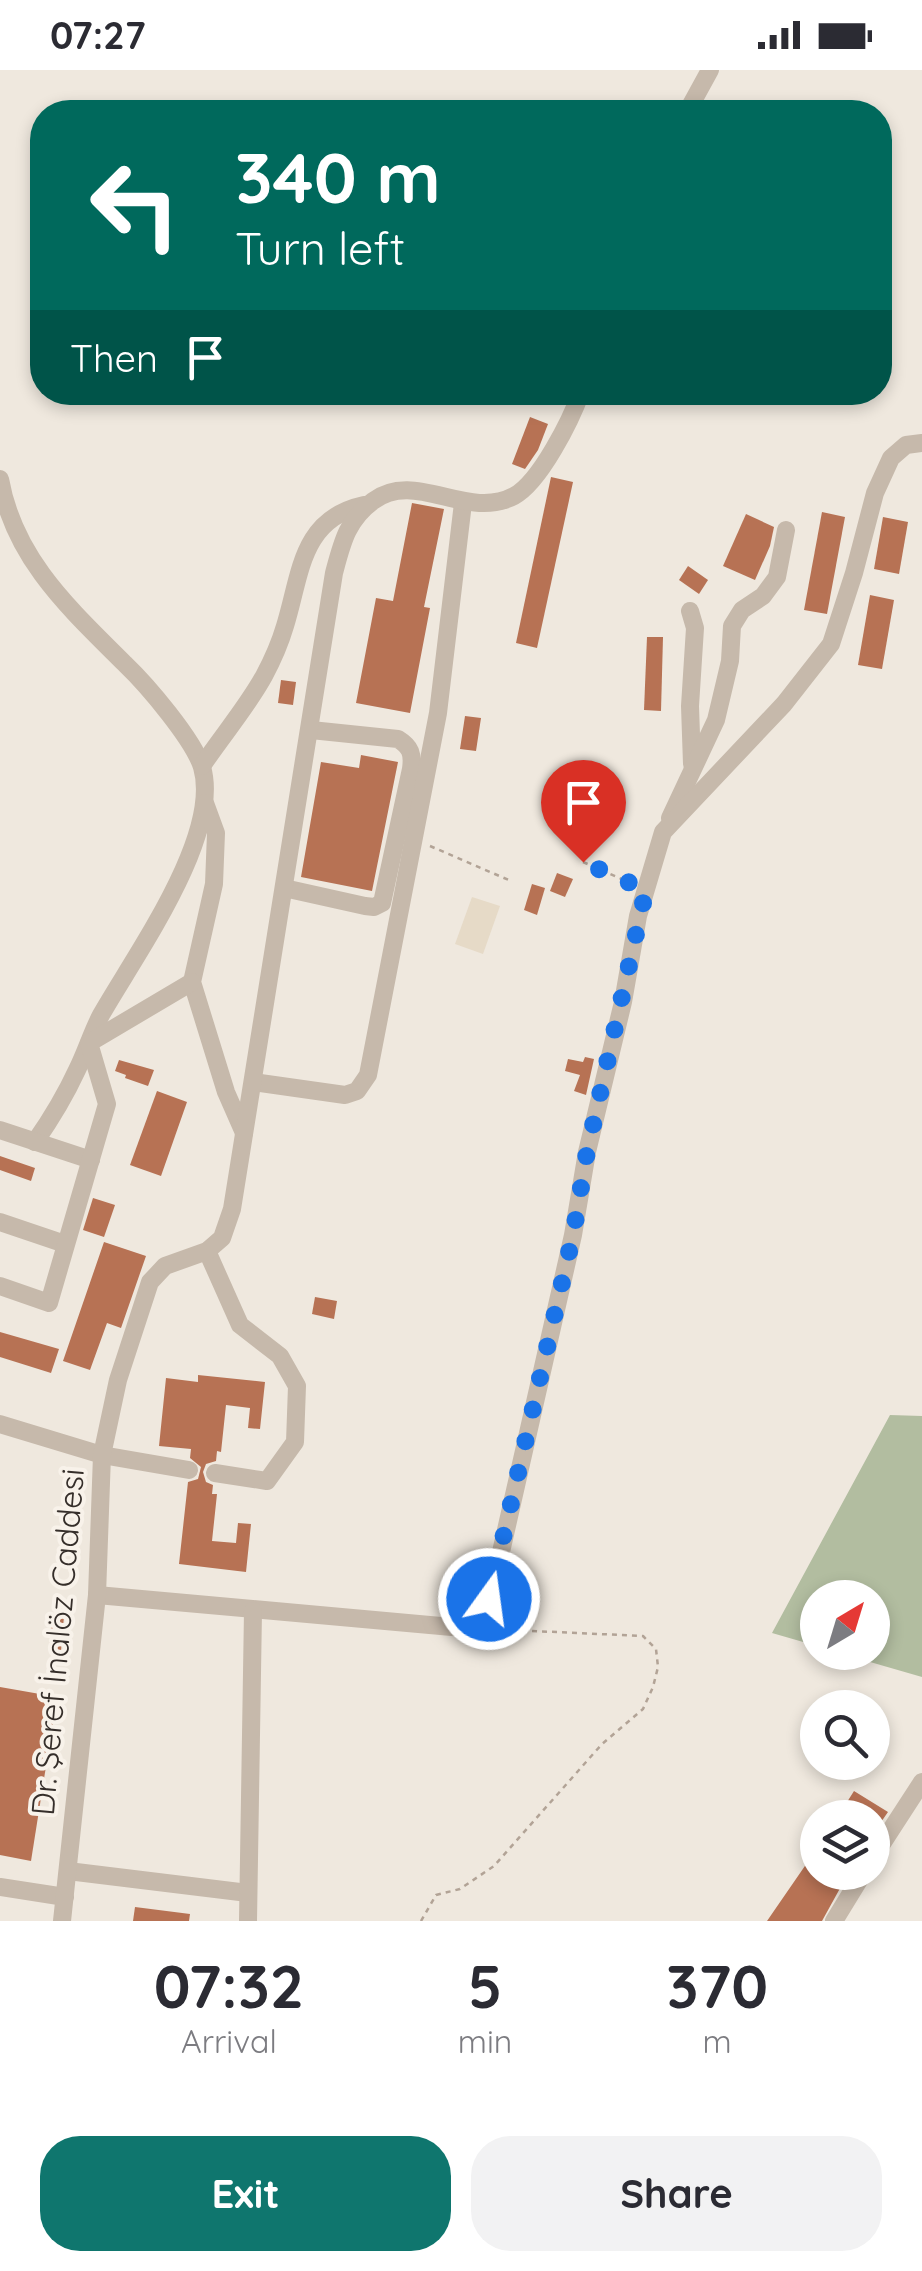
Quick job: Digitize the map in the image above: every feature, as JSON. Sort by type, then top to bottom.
[{"type":"street","points":[[694,100],[710,70]]},
{"type":"street","points":[[0,1424],[102,1456],[118,1380],[150,1282],[165,1266],[207,1250],[222,1238],[232,1209],[334,573],[344,534],[353,518],[387,491],[404,488],[463,503],[490,504],[516,495],[539,472],[574,405]]},
{"type":"street","points":[[663,832],[784,704],[831,644],[875,493],[891,458],[906,445],[922,443]]},
{"type":"street","points":[[0,479],[5,508],[25,550],[56,596],[133,672],[178,726],[202,766],[205,802],[216,833],[214,884],[192,982],[226,1092],[244,1133]]},
{"type":"street","points":[[253,1082],[344,1095],[356,1091],[368,1075],[438,713],[463,503]]},
{"type":"street","points":[[202,766],[262,678],[285,628],[300,560],[323,525],[347,508],[369,504]]},
{"type":"street","points":[[97,1595],[463,1628],[478,1619],[496,1574],[646,890],[663,832],[716,720],[730,661],[732,626],[742,610],[763,596],[777,577],[786,530]]},
{"type":"street","points":[[690,611],[695,628],[690,706],[693,770]]},
{"type":"street","points":[[284,888],[365,906],[382,903],[412,769],[413,754],[398,739],[310,730]]},
{"type":"street","points":[[35,1142],[55,1113],[100,1018],[161,916],[191,849],[205,802]]},
{"type":"street","points":[[89,1043],[192,982]]},
{"type":"street","points":[[0,1286],[49,1304],[107,1104],[89,1043]]},
{"type":"street","points":[[0,1130],[90,1160]]},
{"type":"street","points":[[0,1222],[65,1244]]},
{"type":"street","points":[[207,1250],[240,1325],[280,1356],[297,1386],[295,1442],[267,1481],[214,1473]]},
{"type":"street","name":"Dr. Şeref İnalöz Caddesi","points":[[62,1921],[97,1595],[102,1456],[189,1470]]},
{"type":"street","points":[[248,1921],[253,1611]]},
{"type":"street","points":[[890,1831],[922,1782]]},
{"type":"street","points":[[68,1871],[248,1893]]},
{"type":"street","points":[[0,1887],[64,1897]]},
{"type":"street","points":[[834,1921],[853,1890]]},
{"type":"path","points":[[414,839],[512,881]]},
{"type":"path","points":[[583,862],[646,890]]},
{"type":"path","points":[[421,1921],[436,1895],[460,1890],[494,1866],[602,1744],[643,1709],[658,1667],[656,1648],[642,1636],[463,1628]]},
{"type":"green space","points":[[890,1415],[922,1416],[922,1677],[890,1668],[890,1580],[801,1580]]},
{"type":"green space","points":[[800,1581],[800,1641],[772,1633]]},
{"type":"shaded area","points":[[472,897],[500,906],[483,954],[455,944]]},
{"type":"building","points":[[530,417],[548,424],[525,469],[512,464]]},
{"type":"building","points":[[551,477],[573,482],[537,648],[516,643]]},
{"type":"building","points":[[412,503],[444,509],[424,607],[430,608],[410,713],[356,703],[376,598],[393,601]]},
{"type":"building","points":[[822,512],[845,517],[827,614],[804,610]]},
{"type":"building","points":[[746,514],[774,527],[755,580],[723,566]]},
{"type":"building","points":[[883,517],[908,522],[899,574],[874,569]]},
{"type":"building","points":[[688,566],[708,580],[699,594],[679,580]]},
{"type":"building","points":[[870,595],[894,600],[882,669],[858,665]]},
{"type":"building","points":[[647,637],[663,637],[661,711],[644,710]]},
{"type":"building","points":[[281,680],[296,682],[293,705],[278,703]]},
{"type":"building","points":[[465,716],[481,718],[476,751],[460,749]]},
{"type":"building","points":[[361,755],[398,762],[372,891],[301,877],[321,762],[359,768]]},
{"type":"building","points":[[561,770],[581,780],[572,799],[552,788]]},
{"type":"building","points":[[557,873],[573,879],[565,897],[550,891]]},
{"type":"building","points":[[532,884],[545,888],[537,915],[524,910]]},
{"type":"building","points":[[585,1057],[594,1059],[586,1095],[574,1091],[580,1075],[565,1071],[568,1059],[583,1062]]},
{"type":"building","points":[[119,1060],[154,1070],[148,1086],[115,1071]]},
{"type":"building","points":[[157,1091],[187,1102],[161,1176],[130,1165]]},
{"type":"building","points":[[0,1156],[35,1168],[31,1181],[0,1170]]},
{"type":"building","points":[[93,1198],[115,1205],[104,1237],[83,1230]]},
{"type":"building","points":[[104,1242],[146,1256],[121,1328],[107,1323],[90,1370],[63,1361]]},
{"type":"building","points":[[315,1297],[337,1301],[334,1319],[312,1314]]},
{"type":"building","points":[[0,1332],[59,1349],[51,1373],[0,1357]]},
{"type":"building","points":[[198,1375],[265,1382],[260,1429],[248,1428],[250,1408],[226,1405],[221,1452],[217,1451],[216,1461],[206,1464],[203,1472],[206,1482],[213,1485],[212,1494],[217,1494],[212,1541],[236,1543],[238,1523],[251,1524],[246,1572],[179,1564],[188,1482],[198,1479],[201,1467],[190,1458],[191,1449],[159,1446],[166,1378],[198,1382]]},
{"type":"building","points":[[52,1615],[64,1616],[61,1651],[49,1650]]},
{"type":"building","points":[[0,1687],[57,1697],[31,1861],[0,1855]]},
{"type":"building","points":[[854,1791],[869,1800],[848,1800]]},
{"type":"building","points":[[800,1873],[800,1890],[839,1890],[822,1921],[767,1921]]},
{"type":"building","points":[[135,1907],[190,1914],[189,1921],[133,1921]]},
{"type":"route","points":[[489,1599],[573,1235],[587,1152],[646,890],[583,862]]}]
